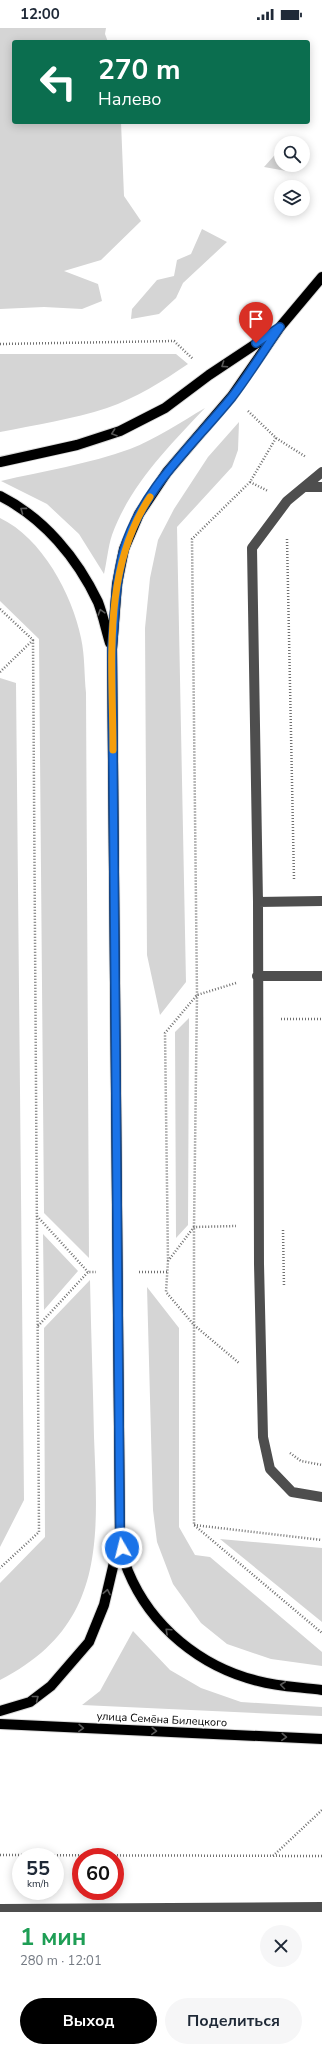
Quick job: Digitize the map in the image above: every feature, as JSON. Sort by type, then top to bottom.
[{"type":"main road","points":[[322,277],[280,327],[232,396],[167,472],[139,514],[124,549],[117,584],[112,649],[120,1537],[128,1571],[160,1623],[198,1655],[217,1667],[259,1682],[322,1690]]},
{"type":"main road","points":[[0,462],[77,445],[120,431],[165,408],[209,375],[280,327]]},
{"type":"main road","points":[[0,496],[12,502],[36,520],[63,546],[98,603],[112,649]]},
{"type":"main road","points":[[0,1711],[30,1702],[51,1686],[70,1667],[89,1642],[104,1605],[120,1537]]},
{"type":"main road","name":"улица Семёна Билецкого","points":[[0,1724],[322,1738]]},
{"type":"lane","points":[[322,472],[287,501],[252,548],[258,902],[257,976],[259,1226],[263,1437],[270,1469],[292,1492],[322,1497]]},
{"type":"lane","points":[[304,488],[322,487]]},
{"type":"lane","points":[[258,902],[322,902]]},
{"type":"lane","points":[[257,976],[322,976]]},
{"type":"lane","points":[[0,1909],[322,1907]]},
{"type":"path","points":[[276,438],[250,482],[192,540],[197,995],[194,1227],[194,1525],[322,1633]]},
{"type":"path","points":[[278,902],[293,879],[287,538]]},
{"type":"path","points":[[0,609],[33,640],[39,1532],[0,1568]]},
{"type":"path","points":[[0,672],[33,640]]},
{"type":"path","points":[[293,879],[298,882]]},
{"type":"path","points":[[257,976],[197,995],[165,1033],[168,1261],[166,1292],[194,1324],[262,1384]]},
{"type":"path","points":[[281,976],[281,1027]]},
{"type":"path","points":[[281,1019],[322,1019]]},
{"type":"path","points":[[37,1216],[88,1272],[38,1326]]},
{"type":"path","points":[[194,1227],[283,1225],[284,1289]]},
{"type":"path","points":[[168,1261],[194,1227]]},
{"type":"path","points":[[288,1451],[301,1461],[322,1465]]},
{"type":"path","points":[[194,1525],[322,1540]]},
{"type":"path","points":[[273,1857],[322,1810]]},
{"type":"path","points":[[0,1855],[322,1856]]},
{"type":"shaded area","points":[[0,28],[106,28],[105,34],[107,40],[12,40],[12,124],[121,124],[124,196],[141,221],[101,260],[64,271],[98,284],[102,301],[82,309],[44,307],[0,309]]},
{"type":"shaded area","points":[[274,156],[274,169],[264,167]]},
{"type":"shaded area","points":[[202,229],[227,242],[183,283],[176,298],[159,314],[131,319],[132,309],[157,280],[174,276],[177,260],[191,254]]},
{"type":"shaded area","points":[[0,354],[176,354],[188,364],[149,389],[107,408],[68,419],[0,432]]},
{"type":"shaded area","points":[[205,408],[165,451],[129,499],[109,544],[104,574],[79,534],[47,504],[1,481],[82,463],[130,449],[159,435]]},
{"type":"shaded area","points":[[239,422],[238,450],[232,467],[177,527],[186,982],[160,1015],[147,955],[145,628],[150,578],[158,540],[174,509],[208,457]]},
{"type":"shaded area","points":[[0,518],[15,527],[29,539],[42,553],[53,569],[77,621],[83,652],[86,693],[89,1258],[44,1213],[39,639],[0,601]]},
{"type":"shaded area","points":[[0,678],[16,683],[24,1500],[0,1547]]},
{"type":"shaded area","points":[[189,1018],[188,1225],[176,1238],[175,1032]]},
{"type":"shaded area","points":[[43,1234],[78,1271],[44,1310]]},
{"type":"shaded area","points":[[90,1280],[96,1511],[94,1545],[88,1577],[77,1607],[60,1634],[35,1658],[0,1680],[0,1583],[45,1537],[44,1328]]},
{"type":"shaded area","points":[[147,1287],[179,1328],[179,1527],[195,1555],[210,1557],[322,1652],[322,1666],[271,1659],[227,1644],[201,1623],[173,1584],[157,1542],[153,1510]]},
{"type":"shaded area","points":[[220,1539],[322,1548],[322,1622]]},
{"type":"shaded area","points":[[133,1631],[170,1670],[201,1688],[241,1702],[322,1707],[322,1716],[82,1705],[100,1691]]},
{"type":"slow traffic","points":[[113,750],[112,649],[117,584],[124,549],[139,514],[150,497]]},
{"type":"route","points":[[122,1548],[120,1537],[112,649],[117,584],[124,549],[139,514],[167,472],[232,396],[280,327],[256,343]]}]
